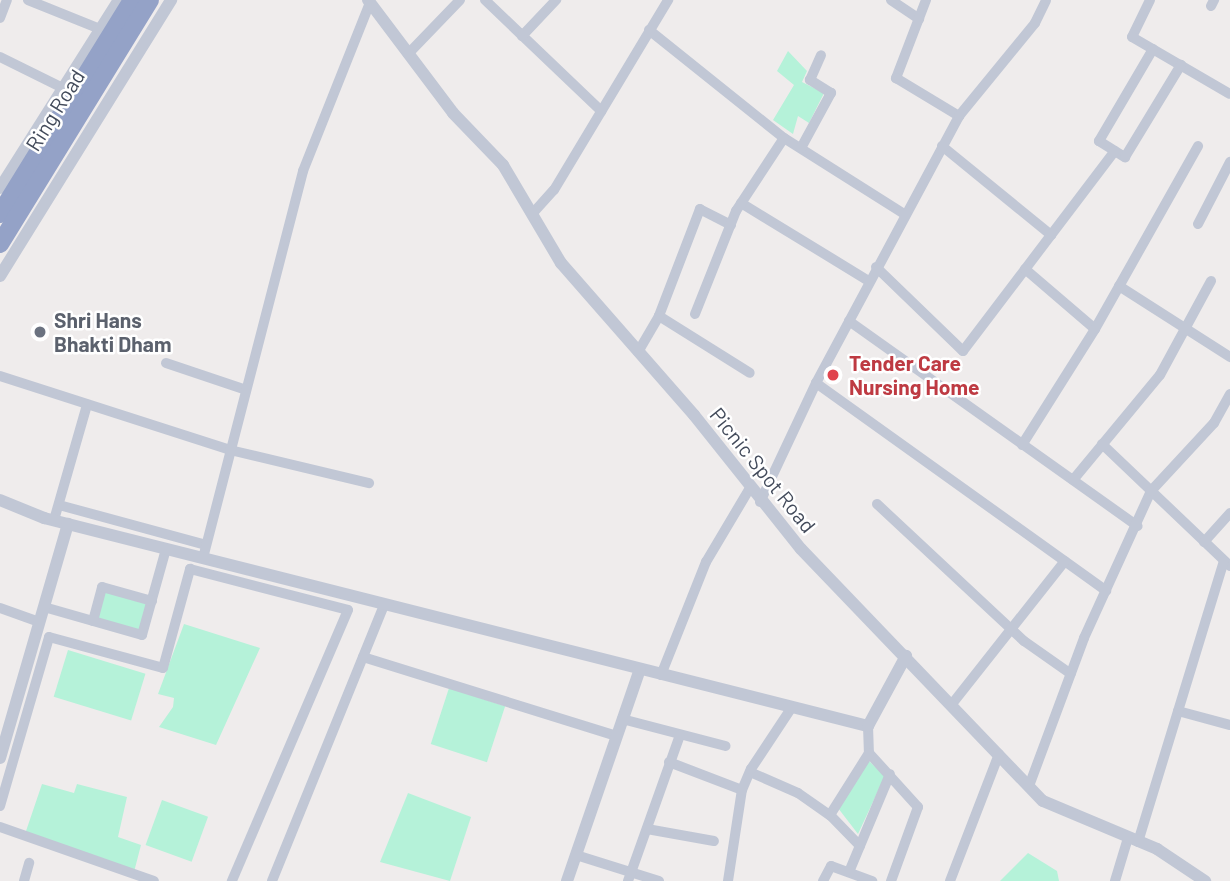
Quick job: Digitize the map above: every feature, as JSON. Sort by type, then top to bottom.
[{"type":"highway","name":"Ring Road","points":[[0,214],[132,0]]},
{"type":"highway","name":"Ring Road","points":[[0,244],[150,0]]},
{"type":"street","points":[[0,18],[7,0]]},
{"type":"street","points":[[28,0],[100,29]]},
{"type":"street","points":[[0,188],[119,0]]},
{"type":"street","points":[[0,276],[171,0]]},
{"type":"street","points":[[408,54],[460,0]]},
{"type":"street","points":[[485,0],[601,111]]},
{"type":"street","points":[[522,36],[556,0]]},
{"type":"street","points":[[533,213],[554,190],[668,0]]},
{"type":"street","points":[[891,0],[919,19]]},
{"type":"street","points":[[926,0],[896,78],[959,116]]},
{"type":"street","points":[[760,502],[816,383],[904,214],[959,116],[1035,23],[1046,0]]},
{"type":"street","points":[[1148,0],[1132,37],[1230,94]]},
{"type":"street","points":[[203,558],[303,171],[369,1]]},
{"type":"street","name":"Picnic Spot Road","points":[[369,1],[453,113],[503,165],[561,263],[694,415],[760,502],[1043,801],[1133,840],[1205,881]]},
{"type":"street","points":[[649,30],[784,138],[904,214]]},
{"type":"street","points":[[1153,49],[1099,141],[1125,157],[1181,65]]},
{"type":"street","points":[[801,148],[831,93],[810,80],[821,55]]},
{"type":"street","points":[[0,57],[63,88]]},
{"type":"street","points":[[695,314],[741,203],[784,138]]},
{"type":"street","points":[[942,146],[1051,235]]},
{"type":"street","points":[[1022,445],[1095,329],[1198,146]]},
{"type":"street","points":[[876,267],[963,351],[1115,151]]},
{"type":"street","points":[[1198,224],[1230,162]]},
{"type":"street","points":[[741,203],[869,281]]},
{"type":"street","points":[[638,352],[659,316],[700,209],[731,225]]},
{"type":"street","points":[[1025,269],[1095,329]]},
{"type":"street","points":[[1073,481],[1160,375],[1182,327],[1211,281]]},
{"type":"street","points":[[1119,286],[1230,357]]},
{"type":"street","points":[[659,316],[750,373]]},
{"type":"street","points":[[849,321],[1137,526]]},
{"type":"street","points":[[166,363],[246,390]]},
{"type":"street","points":[[0,376],[230,450],[369,484]]},
{"type":"street","points":[[816,383],[1106,591]]},
{"type":"street","points":[[1029,786],[1071,674],[1151,491],[1214,423],[1230,394]]},
{"type":"street","points":[[54,520],[87,405]]},
{"type":"street","points":[[1102,444],[1227,564],[1133,840],[1115,881]]},
{"type":"street","points":[[661,675],[706,562],[750,488]]},
{"type":"street","points":[[0,500],[68,524],[869,726]]},
{"type":"street","points":[[877,504],[1012,629],[1071,674]]},
{"type":"street","points":[[59,505],[206,545]]},
{"type":"street","points":[[1204,541],[1230,513]]},
{"type":"street","points":[[0,758],[68,524]]},
{"type":"street","points":[[44,607],[142,635],[166,549]]},
{"type":"street","points":[[952,704],[1065,561]]},
{"type":"street","points":[[0,806],[49,637],[163,668],[190,569],[348,610],[232,881]]},
{"type":"street","points":[[93,621],[103,587],[152,601]]},
{"type":"street","points":[[272,881],[384,605]]},
{"type":"street","points":[[0,608],[39,622]]},
{"type":"street","points":[[830,815],[869,753],[869,726],[906,656]]},
{"type":"street","points":[[363,657],[617,736]]},
{"type":"street","points":[[567,881],[640,669]]},
{"type":"street","points":[[727,881],[742,790],[750,772],[792,707]]},
{"type":"street","points":[[1178,711],[1230,725]]},
{"type":"street","points":[[622,719],[726,746]]},
{"type":"street","points":[[629,877],[680,735]]},
{"type":"street","points":[[869,753],[918,807],[891,881]]},
{"type":"street","points":[[950,881],[999,754]]},
{"type":"street","points":[[669,762],[742,790]]},
{"type":"street","points":[[750,772],[798,793],[830,815],[860,846]]},
{"type":"street","points":[[849,872],[890,774]]},
{"type":"street","points":[[0,827],[154,881]]},
{"type":"street","points":[[647,829],[714,841]]},
{"type":"street","points":[[576,855],[629,877],[659,881]]},
{"type":"street","points":[[24,881],[29,863]]},
{"type":"street","points":[[823,881],[829,866],[872,881]]},
{"type":"green space","points":[[788,51],[807,71],[802,82],[824,93],[809,123],[798,116],[793,134],[773,120],[794,85],[777,71]]},
{"type":"green space","points":[[105,592],[147,604],[139,632],[97,620]]},
{"type":"green space","points":[[184,624],[260,648],[216,745],[159,727],[173,707],[174,698],[158,694]]},
{"type":"green space","points":[[68,650],[145,674],[131,721],[54,697]]},
{"type":"green space","points":[[449,688],[505,706],[487,762],[431,744]]},
{"type":"green space","points":[[869,761],[885,776],[858,834],[838,808]]},
{"type":"green space","points":[[42,784],[74,793],[77,784],[127,797],[118,837],[141,845],[134,872],[25,834]]},
{"type":"green space","points":[[408,793],[471,817],[450,881],[380,862]]},
{"type":"green space","points":[[162,800],[208,817],[192,862],[146,845]]},
{"type":"green space","points":[[1028,853],[1057,871],[1059,881],[1000,881]]},
{"type":"place","name":"Shri Hans Bhakti Dham","points":[[40,332]]},
{"type":"place","name":"Tender Care Nursing Home","points":[[833,375]]}]
